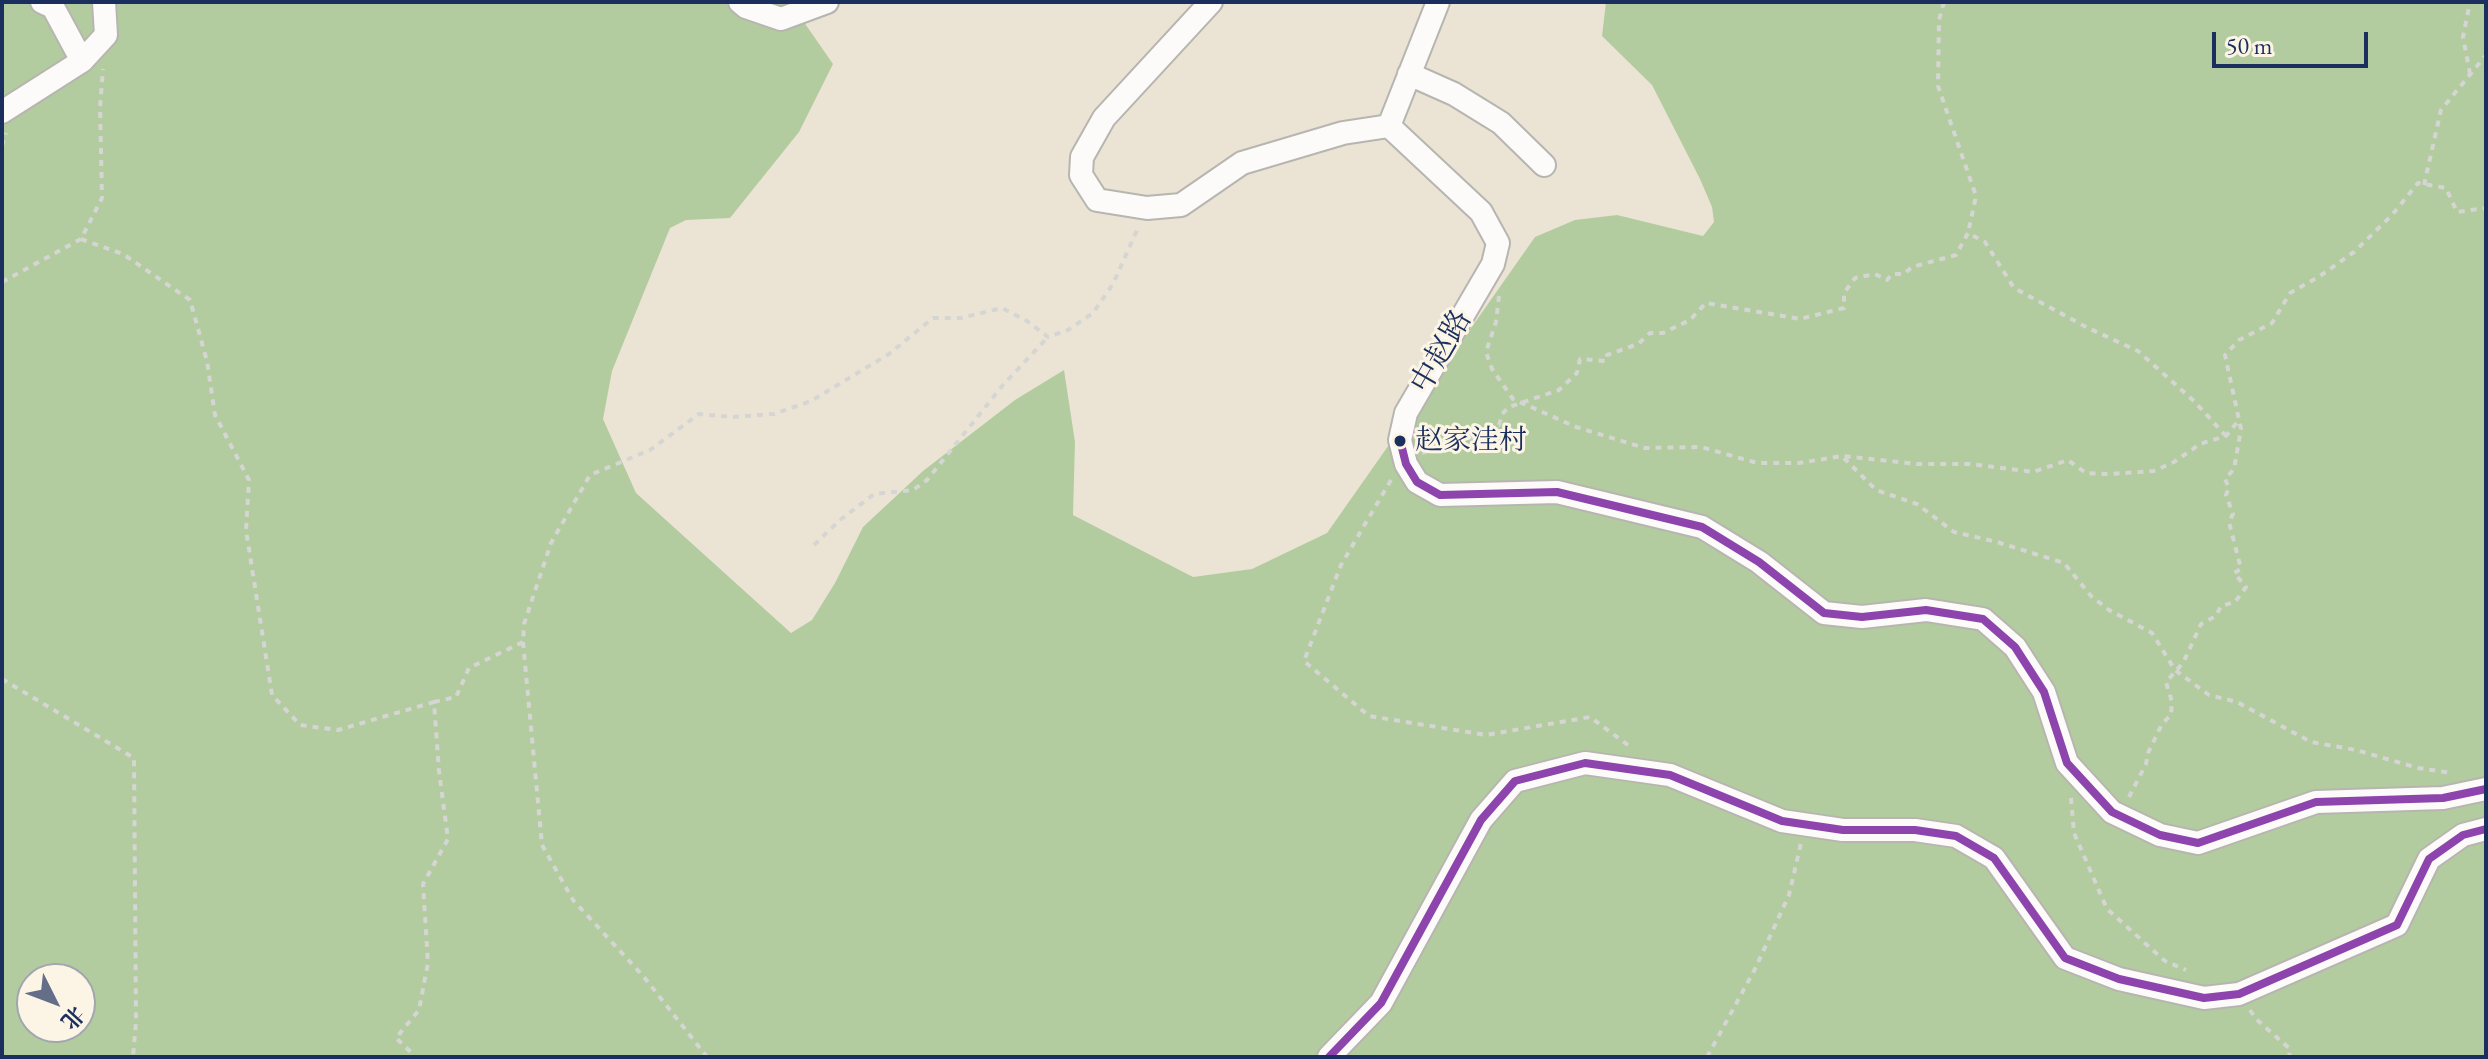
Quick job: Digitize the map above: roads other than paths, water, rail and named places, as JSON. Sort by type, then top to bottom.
[{"type":"street","points":[[42,2],[53,7],[82,61]]},
{"type":"street","points":[[2,112],[82,61],[106,35],[104,2]]},
{"type":"street","points":[[740,2],[781,19],[827,2]]},
{"type":"street","points":[[1211,2],[1104,118],[1082,157],[1081,175],[1097,200],[1147,208],[1181,205],[1242,163],[1343,133],[1389,126],[1438,2]]},
{"type":"street","points":[[1409,74],[1454,94],[1501,123],[1544,165]]},
{"type":"street","name":"中赵路","points":[[1389,126],[1481,212],[1498,243],[1493,264],[1406,413],[1400,440],[1404,457],[1417,482],[1440,495],[1557,492],[1702,527],[1759,562],[1824,613],[1862,617],[1926,610],[1983,619],[2015,647],[2044,692],[2067,763],[2112,812],[2160,835],[2198,843],[2316,802],[2443,798],[2486,789]]},
{"type":"street","points":[[1329,1057],[1381,1003],[1481,820],[1515,781],[1585,763],[1670,775],[1782,821],[1843,830],[1915,830],[1956,836],[1994,858],[2065,958],[2119,979],[2204,998],[2239,994],[2397,925],[2429,859],[2463,835],[2486,829]]},
{"type":"place","name":"赵家洼村","points":[[1400,441]]}]
